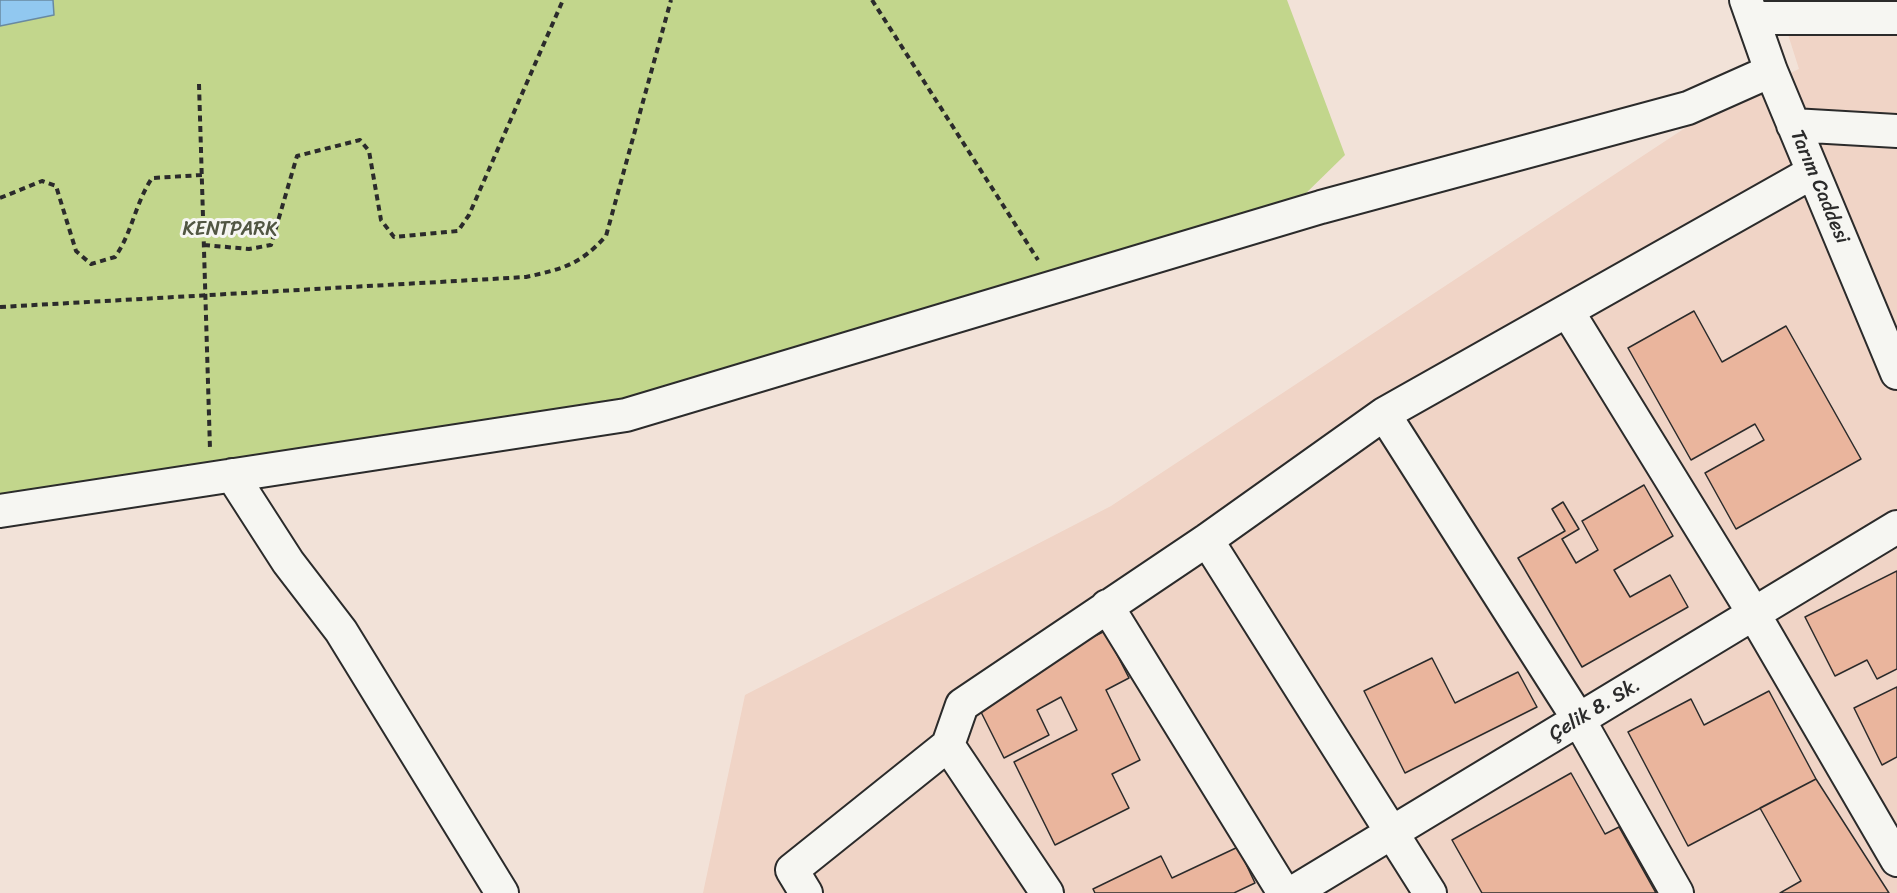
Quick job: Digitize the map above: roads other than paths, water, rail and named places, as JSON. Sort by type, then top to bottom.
[{"type":"street","points":[[1749,9],[1897,18]]},
{"type":"street","name":"Tarım Caddesi","points":[[1749,9],[1771,71],[1897,373]]},
{"type":"street","points":[[0,510],[626,415],[1321,207],[1689,108],[1771,71]]},
{"type":"street","points":[[1793,125],[1897,131]]},
{"type":"street","points":[[806,893],[792,870],[948,745],[962,705],[1207,540],[1384,414],[1569,312],[1813,172]]},
{"type":"street","points":[[1569,312],[1754,614],[1897,860]]},
{"type":"street","points":[[1384,414],[1579,720],[1677,893]]},
{"type":"street","points":[[221,477],[341,631],[502,893]]},
{"type":"street","name":"Çelik 8. Sk.","points":[[1292,893],[1897,527]]},
{"type":"street","points":[[1207,540],[1430,893]]},
{"type":"street","points":[[1107,606],[1284,893]]},
{"type":"street","points":[[948,745],[1047,893]]},
{"type":"water","points":[[0,0],[53,0],[54,15],[0,26]]},
{"type":"park label","name":"KENTPARK","points":[[230,230]]}]
